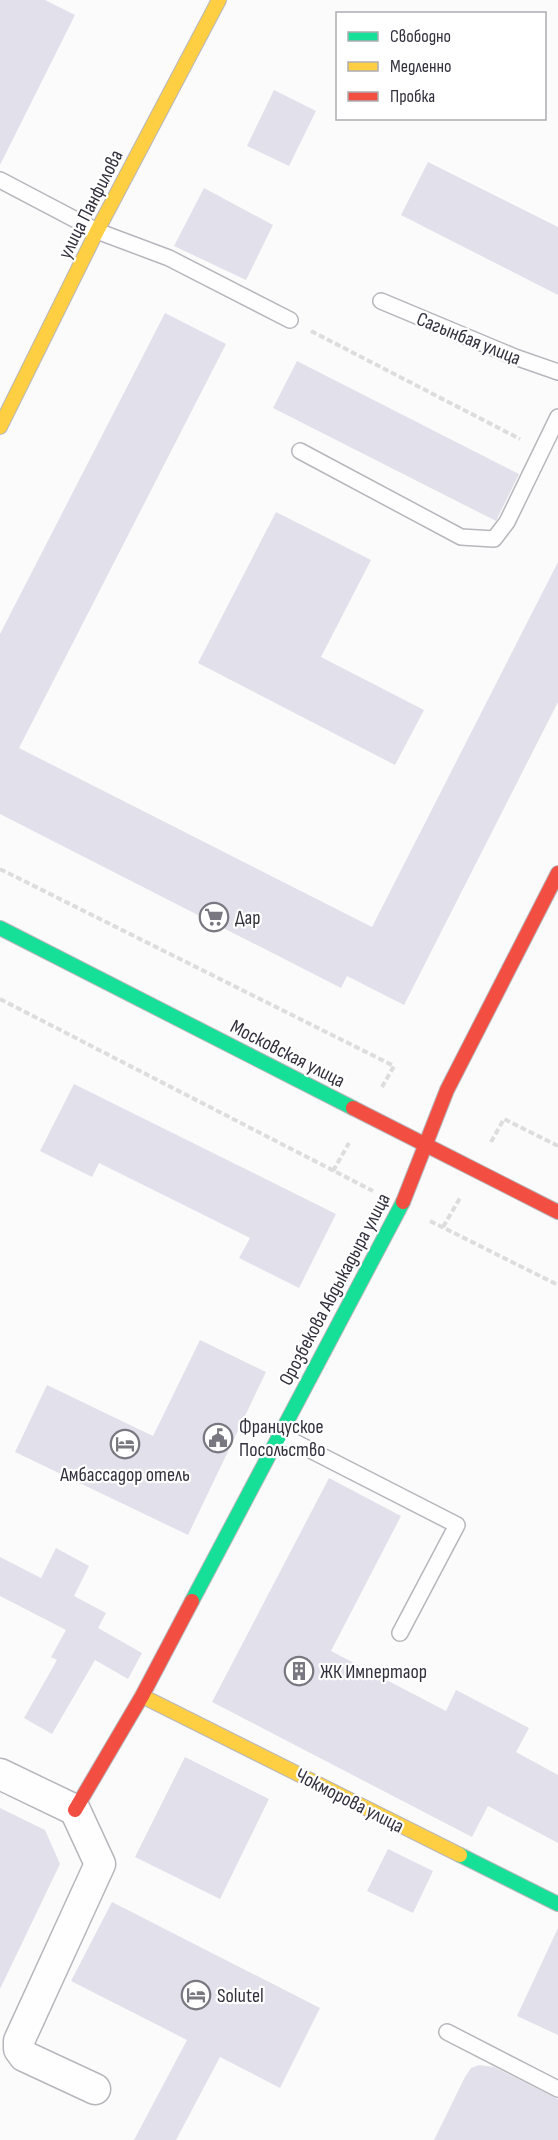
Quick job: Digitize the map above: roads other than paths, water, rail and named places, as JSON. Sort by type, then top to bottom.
[{"type":"street","name":"улица Панфилова","points":[[0,427],[98,231],[219,0]]},
{"type":"street","name":"Орозбекова Абдыкадыра улица","points":[[75,1810],[142,1696],[401,1206],[424,1143],[447,1090],[558,873]]},
{"type":"street","name":"Московская улица","points":[[0,928],[558,1212]]},
{"type":"street","name":"Чокморова улица","points":[[142,1696],[558,1904]]},
{"type":"street","points":[[0,1774],[75,1810],[100,1864],[19,2041],[19,2049],[24,2056],[95,2089]]},
{"type":"lane","points":[[0,180],[98,231],[168,258],[290,320]]},
{"type":"lane","name":"Сагынбая улица","points":[[381,302],[514,357],[558,372]]},
{"type":"lane","points":[[300,452],[461,537],[494,539],[507,522],[558,417]]},
{"type":"lane","points":[[279,1434],[457,1525],[400,1633]]},
{"type":"lane","points":[[447,2032],[558,2089]]},
{"type":"place","name":"Дар","points":[[214,917]]},
{"type":"place","name":"Француское Посольство","points":[[218,1438]]},
{"type":"place","name":"Амбассадор отель","points":[[125,1444]]},
{"type":"place","name":"ЖК Импертаор","points":[[299,1671]]},
{"type":"place","name":"Solutel","points":[[196,1995]]}]
